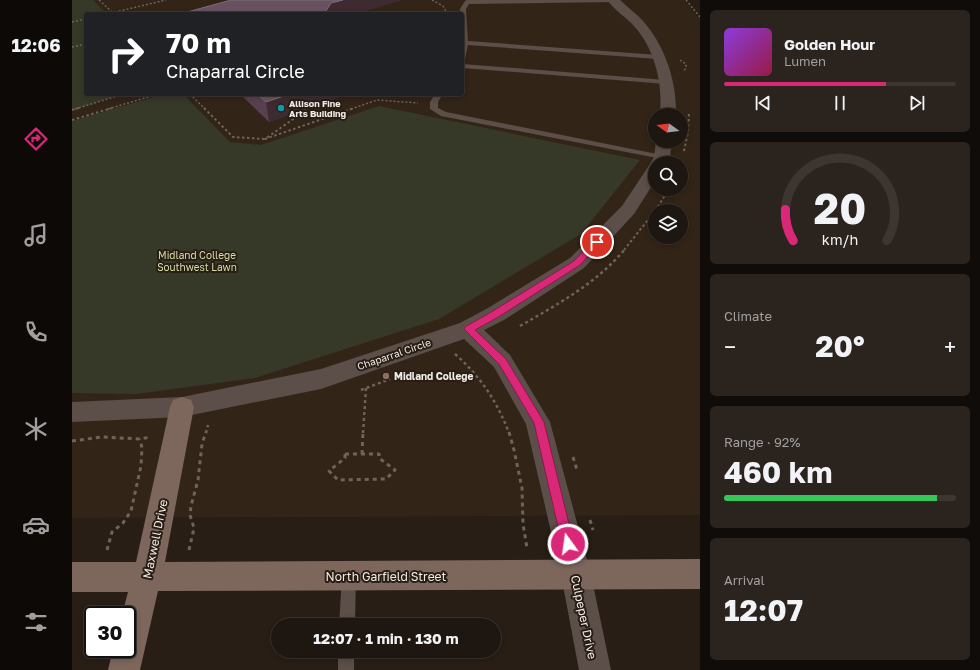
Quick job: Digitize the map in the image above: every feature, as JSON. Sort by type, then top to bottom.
[{"type":"main road","name":"Maxwell Drive","points":[[124,670],[147,577],[182,407]]},
{"type":"main road","name":"North Garfield Street","points":[[86,577],[700,574]]},
{"type":"street","points":[[613,0],[638,24],[648,37],[658,57],[666,82],[670,103],[669,108]]},
{"type":"street","name":"Chaparral Circle","points":[[72,412],[182,407],[321,379],[468,329],[496,314],[577,263],[628,210],[648,177]]},
{"type":"street","name":"Culpeper Drive","points":[[468,329],[502,361],[538,422],[576,575],[595,670]]},
{"type":"lane","points":[[463,12],[463,9],[467,2],[613,0]]},
{"type":"lane","points":[[464,20],[466,43],[464,51]]},
{"type":"lane","points":[[466,43],[658,57]]},
{"type":"lane","points":[[464,66],[666,82]]},
{"type":"lane","points":[[438,96],[434,102],[434,109],[444,114],[655,156]]},
{"type":"lane","points":[[347,618],[349,576]]},
{"type":"lane","points":[[346,658],[346,670]]},
{"type":"path","points":[[99,0],[113,12]]},
{"type":"path","points":[[118,12],[166,0]]},
{"type":"path","points":[[432,0],[443,6],[446,12]]},
{"type":"path","points":[[686,0],[700,17]]},
{"type":"path","points":[[72,22],[84,19]]},
{"type":"path","points":[[72,47],[84,44]]},
{"type":"path","points":[[72,110],[118,96]]},
{"type":"path","points":[[72,120],[151,96]]},
{"type":"path","points":[[192,96],[233,137],[265,140],[377,100],[418,104],[419,98]]},
{"type":"path","points":[[265,140],[306,110]]},
{"type":"path","points":[[455,354],[472,369],[494,400],[513,443],[518,461],[522,489],[524,512],[523,521],[531,575]]},
{"type":"path","points":[[362,454],[366,388]]},
{"type":"path","points":[[184,577],[194,528],[190,515],[191,506],[199,476],[202,444],[208,425]]},
{"type":"path","points":[[86,577],[112,532],[121,526],[128,518],[131,511],[142,461],[143,448],[140,440]]},
{"type":"path","points":[[345,454],[362,454],[379,454],[379,458],[395,470],[386,479],[338,480],[329,471],[345,458],[345,454]]},
{"type":"shaded area","name":"Midland College","points":[[72,0],[684,0],[700,19],[700,515],[72,518]]},
{"type":"green space","points":[[72,0],[93,0],[105,12],[84,12],[84,96],[118,96],[72,110]]},
{"type":"green space","name":"Midland College Southwest Lawn","points":[[157,96],[185,96],[230,142],[261,145],[379,106],[640,160],[581,234],[439,319],[255,378],[136,394],[72,393],[72,121]]},
{"type":"building","points":[[231,0],[343,0],[331,3],[325,12],[187,12]]},
{"type":"building","points":[[259,96],[284,96],[266,102]]},
{"type":"place","name":"Allison Fine Arts Building","points":[[281,108]]},
{"type":"place","name":"Midland College","points":[[386,376]]},
{"type":"route","points":[[568,544],[538,422],[502,361],[468,329],[496,314],[577,263],[597,242]]}]
